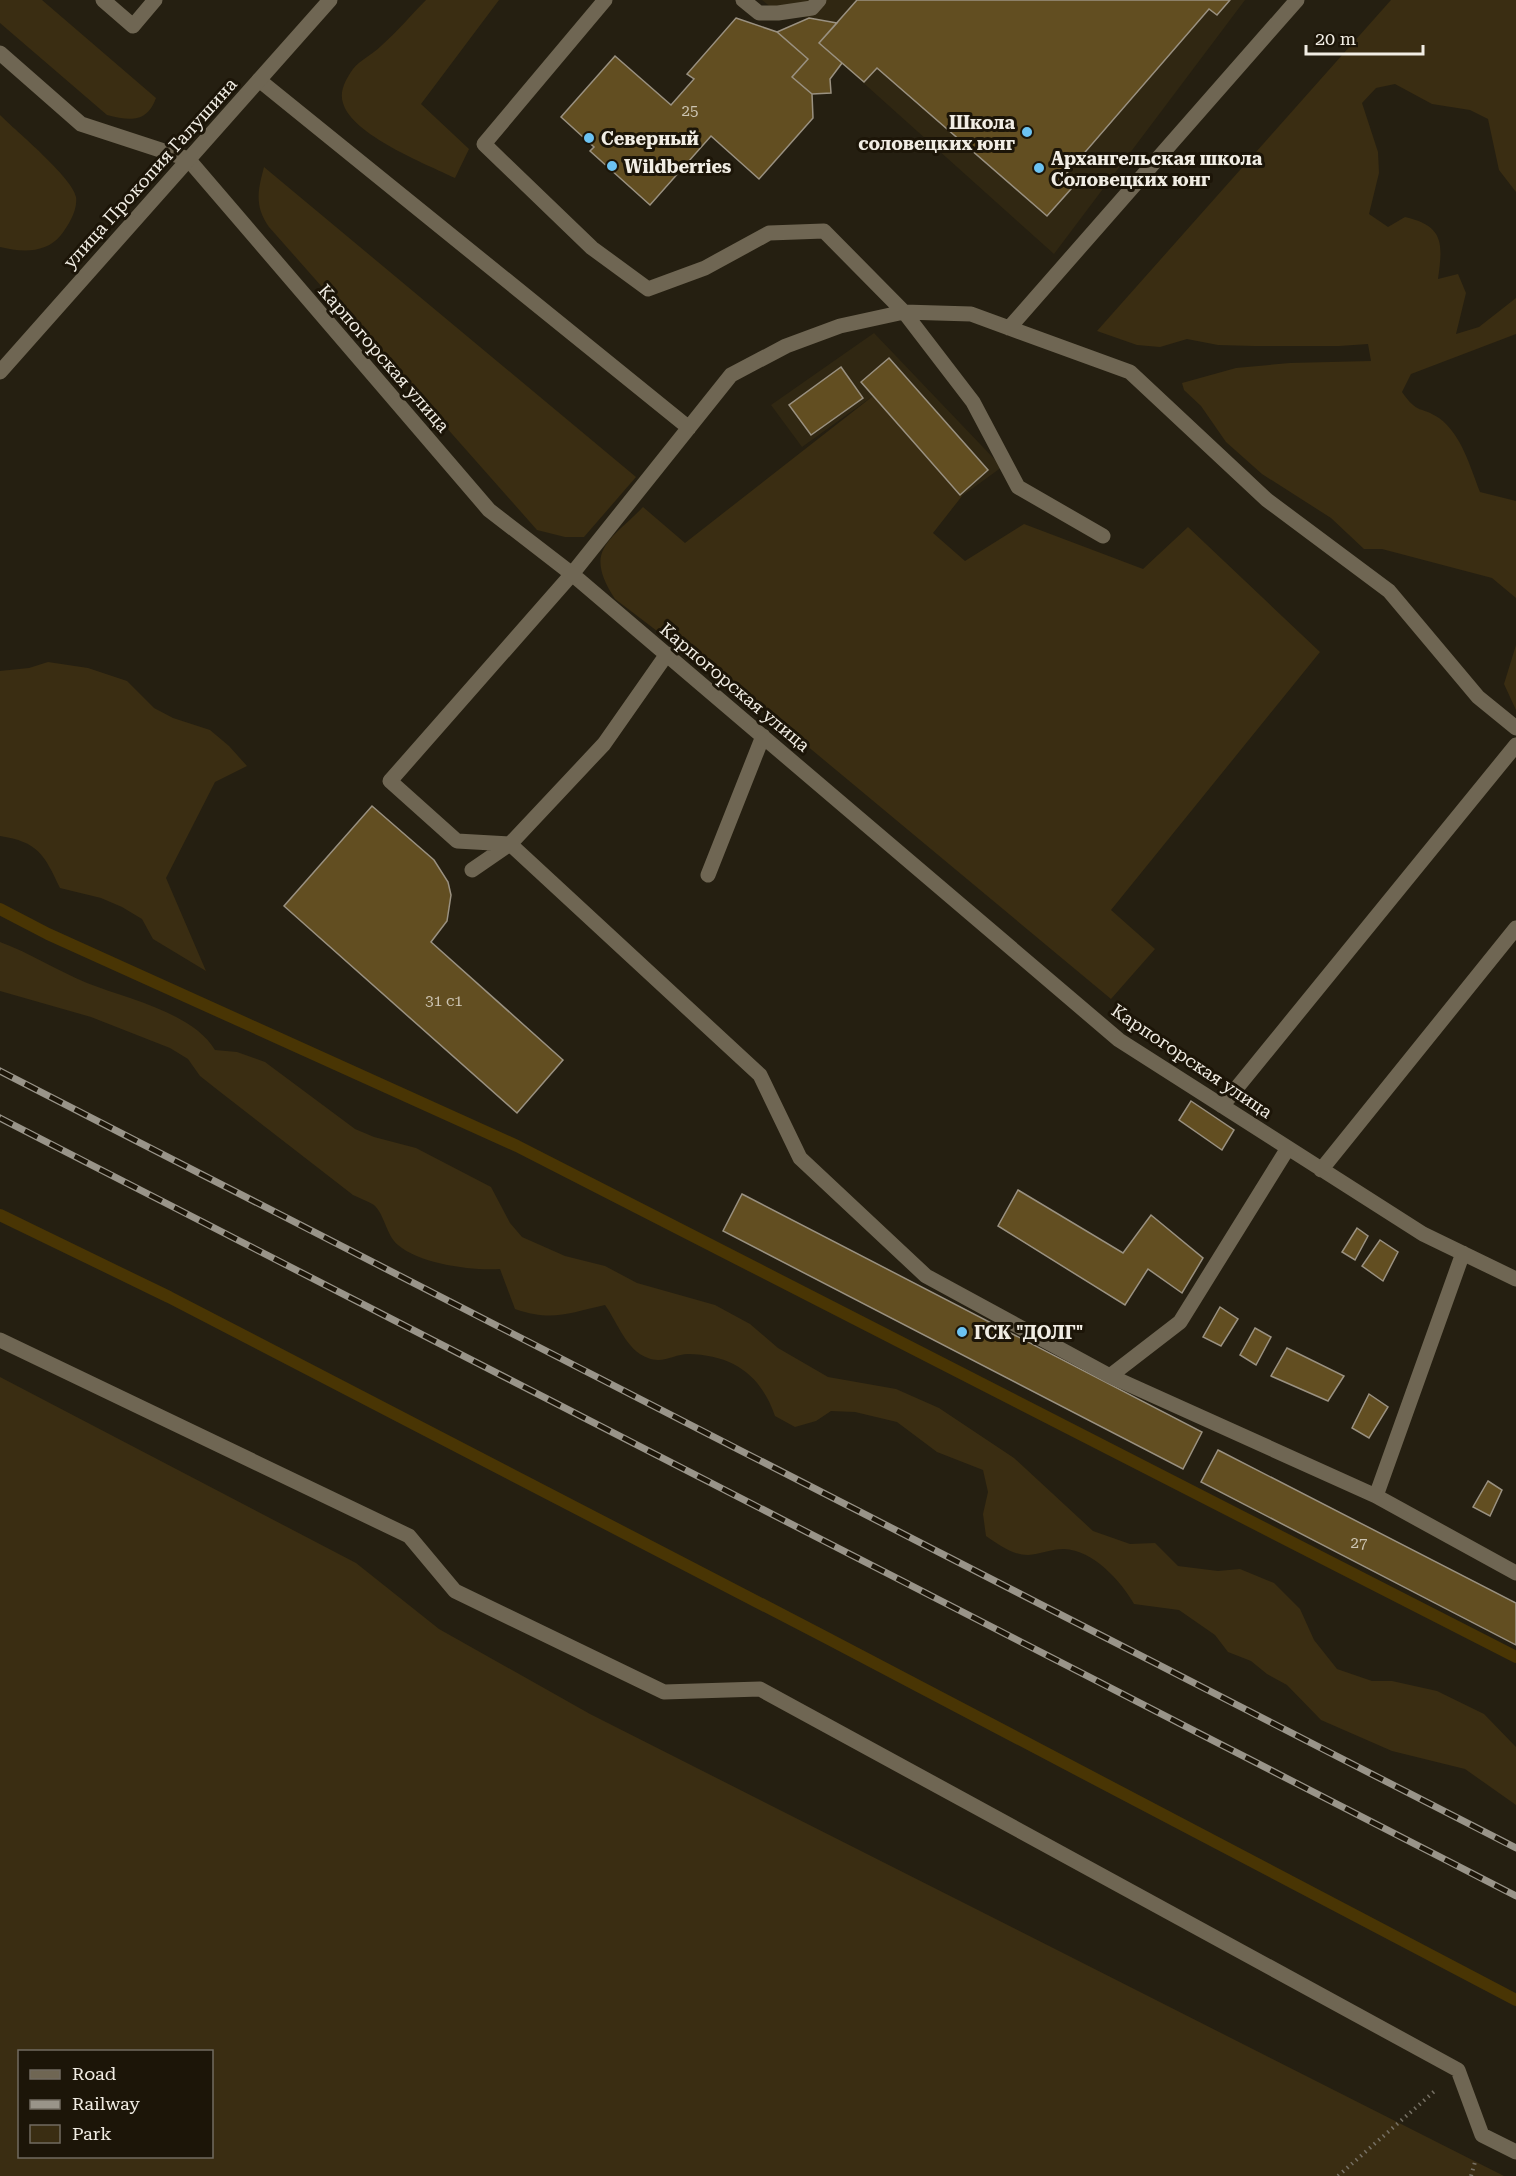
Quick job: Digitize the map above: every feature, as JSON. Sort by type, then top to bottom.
[{"type":"street","points":[[103,0],[133,26],[155,0]]},
{"type":"street","name":"улица Прокопия Галушина","points":[[0,372],[330,0]]},
{"type":"street","points":[[605,0],[484,144],[592,248],[648,289],[705,268],[769,233],[824,231],[904,312],[973,402],[1018,487],[1103,536]]},
{"type":"street","points":[[743,0],[759,13],[812,8],[819,0]]},
{"type":"street","points":[[1009,328],[1297,0]]},
{"type":"street","points":[[0,53],[81,124],[188,159]]},
{"type":"street","points":[[259,80],[689,428]]},
{"type":"street","name":"Карпогорская улица","points":[[188,159],[489,510],[572,574],[1119,1040],[1423,1234],[1516,1279]]},
{"type":"street","points":[[1516,728],[1478,697],[1389,591],[1268,500],[1130,372],[971,314],[904,312],[840,326],[786,346],[731,375],[572,574],[390,781],[457,841],[510,844],[760,1075],[800,1158],[926,1276],[1110,1376],[1376,1496],[1516,1572]]},
{"type":"street","points":[[472,870],[510,844],[604,744],[667,654]]},
{"type":"street","points":[[708,875],[763,736]]},
{"type":"street","points":[[1222,1106],[1516,745]]},
{"type":"street","points":[[1321,1170],[1516,928]]},
{"type":"street","points":[[1110,1376],[1180,1322],[1288,1148]]},
{"type":"street","points":[[1376,1496],[1463,1253]]},
{"type":"street","points":[[0,1340],[409,1536],[455,1592],[664,1692],[760,1689],[1458,2070],[1482,2135],[1516,2152]]},
{"type":"path","points":[[1338,2176],[1458,2070]]},
{"type":"shaded area","name":"Архангельская школа Соловецких юнг","points":[[762,0],[1245,0],[1054,254],[819,43],[809,18],[778,13]]},
{"type":"shaded area","points":[[874,333],[1002,467],[962,496],[873,396],[802,447],[771,405]]},
{"type":"green space","points":[[0,0],[42,0],[156,98],[148,112],[143,116],[130,119],[107,115],[0,23]]},
{"type":"green space","points":[[426,0],[499,0],[421,104],[469,149],[455,178],[409,157],[375,137],[349,115],[342,99],[344,85],[353,69],[387,41]]},
{"type":"green space","points":[[1391,0],[1516,0],[1516,192],[1499,170],[1488,119],[1470,110],[1432,104],[1395,84],[1376,88],[1362,103],[1378,152],[1379,173],[1369,214],[1388,227],[1405,217],[1427,225],[1434,231],[1440,246],[1438,279],[1458,274],[1466,293],[1456,334],[1479,327],[1516,298],[1516,334],[1411,374],[1402,392],[1412,404],[1439,418],[1454,433],[1480,492],[1516,501],[1516,598],[1492,578],[1382,549],[1364,549],[1331,518],[1262,474],[1226,442],[1201,406],[1184,390],[1182,383],[1236,368],[1290,363],[1371,361],[1368,344],[1254,346],[1218,345],[1187,339],[1160,347],[1137,345],[1097,331]]},
{"type":"green space","points":[[0,115],[55,167],[73,189],[76,197],[74,212],[64,231],[48,246],[33,250],[0,247]]},
{"type":"green space","points":[[264,167],[636,477],[584,537],[565,537],[537,530],[269,227],[259,205],[260,183]]},
{"type":"green space","points":[[873,396],[962,496],[933,533],[965,561],[1024,524],[1143,569],[1188,527],[1320,652],[1111,910],[1155,949],[1111,999],[800,740],[615,599],[606,582],[601,569],[604,548],[643,507],[685,543]]},
{"type":"green space","points":[[1516,645],[1516,710],[1504,684]]},
{"type":"green space","points":[[48,662],[88,668],[127,681],[154,708],[173,718],[210,730],[247,766],[215,782],[166,878],[206,971],[153,939],[142,919],[122,907],[101,898],[60,888],[49,866],[38,852],[23,842],[0,836],[0,671],[29,668]]},
{"type":"green space","points":[[0,942],[87,983],[175,1016],[205,1037],[215,1050],[237,1052],[265,1062],[355,1129],[374,1137],[416,1148],[491,1187],[510,1223],[522,1237],[565,1256],[605,1266],[637,1283],[715,1305],[750,1324],[778,1348],[828,1377],[896,1389],[939,1408],[1014,1458],[1093,1531],[1130,1544],[1155,1543],[1178,1566],[1218,1571],[1240,1569],[1274,1583],[1300,1609],[1314,1640],[1337,1669],[1372,1681],[1392,1681],[1437,1691],[1484,1714],[1516,1747],[1516,1805],[1465,1769],[1392,1751],[1321,1720],[1287,1685],[1267,1674],[1251,1661],[1228,1652],[1215,1635],[1179,1610],[1134,1604],[1122,1586],[1105,1568],[1085,1555],[1064,1549],[1022,1555],[1000,1546],[986,1536],[983,1514],[988,1492],[983,1470],[937,1452],[897,1422],[855,1412],[831,1411],[816,1421],[795,1427],[775,1416],[762,1389],[743,1370],[732,1363],[704,1355],[683,1354],[653,1360],[640,1354],[623,1335],[605,1305],[560,1315],[528,1313],[515,1309],[500,1269],[476,1269],[447,1265],[408,1252],[394,1241],[374,1205],[353,1195],[219,1091],[200,1076],[188,1059],[170,1048],[91,1017],[0,991]]},
{"type":"green space","points":[[0,1377],[356,1563],[439,1629],[590,1714],[1504,2176],[0,2176]]},
{"type":"building","name":"Архангельская школа Соловецких юнг","points":[[857,0],[1230,0],[1217,15],[1209,9],[1060,181],[1071,189],[1047,216],[877,68],[864,82],[819,43]]},
{"type":"building","points":[[736,18],[777,32],[808,59],[792,77],[812,94],[813,118],[759,179],[711,136],[650,205],[590,151],[594,147],[561,117],[615,56],[671,105],[694,79],[687,74]]},
{"type":"building","points":[[809,18],[837,23],[819,43],[842,63],[830,79],[831,93],[812,94],[792,77],[808,59],[777,32]]},
{"type":"building","points":[[889,358],[988,470],[960,495],[861,382]]},
{"type":"building","points":[[841,367],[863,398],[811,435],[789,405]]},
{"type":"building","points":[[372,806],[434,860],[448,882],[451,895],[447,921],[431,942],[563,1060],[517,1113],[284,906]]},
{"type":"building","points":[[1191,1101],[1234,1130],[1222,1150],[1179,1120]]},
{"type":"building","points":[[1018,1190],[1123,1253],[1151,1215],[1203,1258],[1182,1293],[1148,1269],[1125,1305],[998,1226]]},
{"type":"building","name":"ГСК \"ДОЛГ\"","points":[[742,1194],[1202,1432],[1183,1469],[723,1231]]},
{"type":"building","points":[[1357,1228],[1368,1236],[1355,1260],[1342,1252]]},
{"type":"building","points":[[1380,1240],[1398,1252],[1383,1281],[1362,1266]]},
{"type":"building","points":[[1220,1307],[1238,1319],[1221,1346],[1203,1337]]},
{"type":"building","points":[[1255,1328],[1271,1337],[1256,1365],[1240,1355]]},
{"type":"building","points":[[1287,1348],[1344,1376],[1328,1401],[1271,1376]]},
{"type":"building","points":[[1369,1394],[1388,1407],[1369,1438],[1352,1428]]},
{"type":"building","points":[[1218,1450],[1516,1603],[1516,1645],[1201,1482]]},
{"type":"building","points":[[1488,1481],[1502,1490],[1490,1516],[1473,1507]]},
{"type":"waterway","points":[[0,909],[48,934],[517,1146],[1516,1657]]},
{"type":"waterway","points":[[0,1215],[169,1297],[825,1637],[1516,2000]]},
{"type":"railway","points":[[0,1071],[1516,1848]]},
{"type":"railway","points":[[0,1118],[1516,1896]]},
{"type":"place","name":"Школа соловецких юнг","points":[[1027,132]]},
{"type":"place","name":"Северный","points":[[589,138]]},
{"type":"place","name":"Wildberries","points":[[612,166]]},
{"type":"place","name":"Архангельская школа Соловецких юнг","points":[[1039,168]]},
{"type":"place","name":"ГСК \"ДОЛГ\"","points":[[962,1332]]}]
